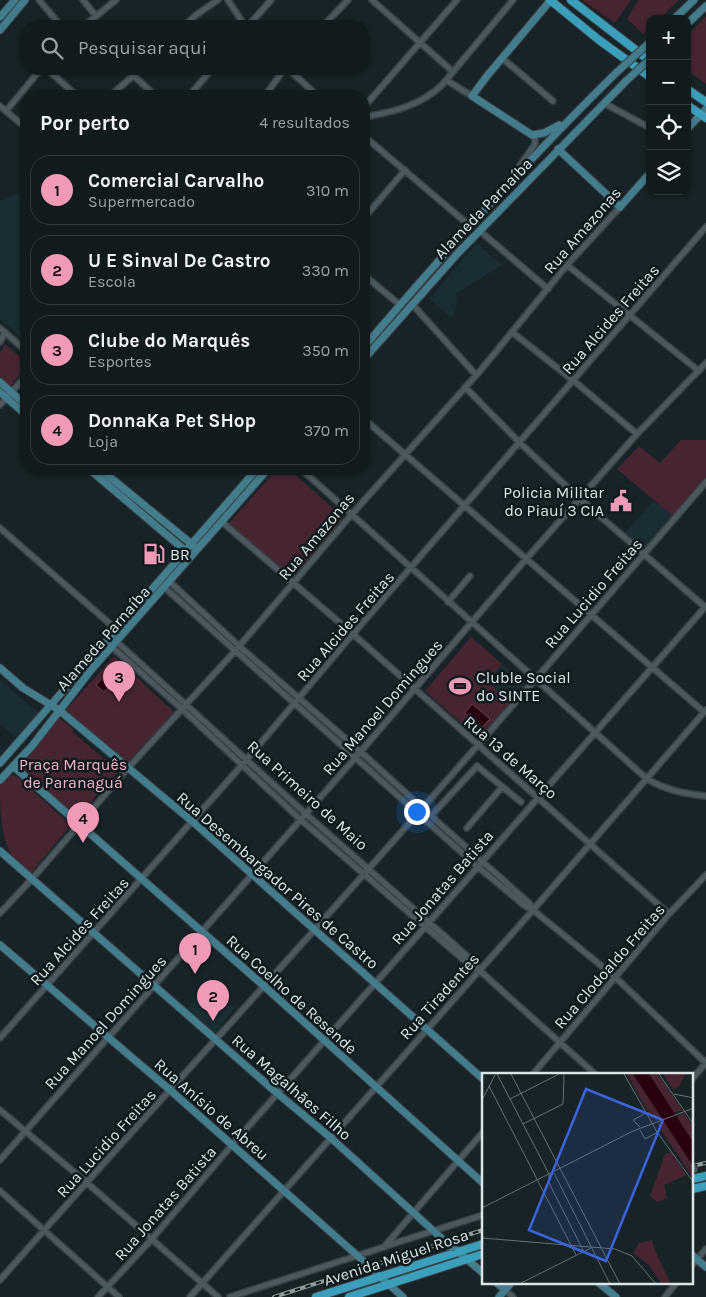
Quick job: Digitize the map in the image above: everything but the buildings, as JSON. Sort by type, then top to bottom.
[{"type":"main road","points":[[0,17],[15,0]]},
{"type":"main road","points":[[0,30],[25,0]]},
{"type":"main road","points":[[569,119],[544,133],[532,135],[472,96],[550,0],[646,74]]},
{"type":"main road","points":[[571,0],[646,57]]},
{"type":"main road","points":[[678,15],[694,0]]},
{"type":"main road","points":[[691,20],[706,6]]},
{"type":"main road","points":[[608,46],[616,36]]},
{"type":"main road","points":[[370,340],[502,189],[569,119],[646,46]]},
{"type":"main road","name":"Alameda Parnaíba","points":[[370,352],[459,252],[558,149],[646,64]]},
{"type":"main road","points":[[691,92],[706,102]]},
{"type":"main road","points":[[689,105],[704,113],[691,125]]},
{"type":"main road","points":[[558,149],[620,207]]},
{"type":"main road","name":"Rua Amazonas","points":[[620,207],[646,178]]},
{"type":"main road","points":[[0,382],[20,408]]},
{"type":"main road","points":[[0,392],[20,401]]},
{"type":"main road","points":[[96,475],[192,556]]},
{"type":"main road","name":"Alameda Parnaíba","points":[[0,763],[252,475]]},
{"type":"main road","name":"Alameda Parnaíba","points":[[0,780],[32,746],[91,670],[263,475]]},
{"type":"main road","points":[[108,476],[198,549]]},
{"type":"main road","points":[[0,668],[23,688],[51,705]]},
{"type":"main road","name":"Rua Desembargador Pires de Castro","points":[[51,705],[60,710],[193,822],[426,1030],[482,1077]]},
{"type":"main road","name":"Rua Coelho de Resende","points":[[13,766],[264,986],[324,1042],[482,1181]]},
{"type":"main road","name":"Rua Magalhães Filho","points":[[0,843],[14,864]]},
{"type":"main road","name":"Rua Magalhães Filho","points":[[0,851],[331,1138],[455,1250],[482,1271]]},
{"type":"main road","name":"Rua Anísio de Abreu","points":[[0,945],[232,1144],[283,1192],[403,1297]]},
{"type":"main road","name":"Avenida Miguel Rosa","points":[[316,1297],[377,1274],[455,1250],[482,1244]]},
{"type":"main road","name":"Avenida Miguel Rosa","points":[[349,1297],[482,1255]]},
{"type":"main road","points":[[694,1260],[706,1267]]},
{"type":"main road","points":[[498,1284],[505,1290]]},
{"type":"main road","points":[[498,1297],[510,1284]]},
{"type":"main road","points":[[600,1284],[616,1297]]},
{"type":"street","points":[[39,0],[56,20]]},
{"type":"street","points":[[83,0],[96,16]]},
{"type":"street","points":[[91,20],[116,0]]},
{"type":"street","points":[[191,20],[218,0]]},
{"type":"street","points":[[228,0],[243,20]]},
{"type":"street","points":[[253,20],[271,0]]},
{"type":"street","points":[[329,20],[348,0]]},
{"type":"street","points":[[372,0],[452,71]]},
{"type":"street","points":[[370,100],[456,0]]},
{"type":"street","points":[[370,116],[386,113],[418,102],[433,94],[513,0]]},
{"type":"street","points":[[502,58],[553,101]]},
{"type":"street","points":[[24,90],[36,75]]},
{"type":"street","points":[[54,75],[70,90]]},
{"type":"street","points":[[194,90],[207,75]]},
{"type":"street","points":[[269,90],[281,75]]},
{"type":"street","points":[[293,75],[311,90]]},
{"type":"street","points":[[117,90],[133,76],[149,90]]},
{"type":"street","points":[[446,80],[472,96]]},
{"type":"street","points":[[6,111],[20,94]]},
{"type":"street","points":[[604,103],[646,126]]},
{"type":"street","points":[[0,106],[20,123]]},
{"type":"street","points":[[502,189],[535,144],[535,139],[532,135]]},
{"type":"street","points":[[370,141],[470,226]]},
{"type":"street","points":[[370,211],[405,170]]},
{"type":"street","name":"Rua Amazonas","points":[[0,913],[128,768],[240,646],[352,514],[476,375],[567,265],[620,207]]},
{"type":"street","name":"Rua Alcides Freitas","points":[[0,1038],[242,766],[353,634],[706,227]]},
{"type":"street","points":[[480,231],[548,289]]},
{"type":"street","points":[[567,265],[699,371]]},
{"type":"street","points":[[370,280],[400,305]]},
{"type":"street","points":[[412,304],[476,375]]},
{"type":"street","points":[[0,328],[20,346]]},
{"type":"street","points":[[0,342],[5,332]]},
{"type":"street","points":[[512,332],[637,434]]},
{"type":"street","name":"Rua Manoel Domingues","points":[[0,1160],[356,758],[526,559],[637,434],[706,363]]},
{"type":"street","points":[[0,405],[20,383]]},
{"type":"street","points":[[465,387],[520,443],[580,499],[706,607]]},
{"type":"street","points":[[370,424],[705,711]]},
{"type":"street","points":[[309,475],[411,569],[647,779],[658,786],[676,792],[706,796]]},
{"type":"street","name":"Rua Lucidio Freitas","points":[[0,1280],[364,874],[592,615],[706,482]]},
{"type":"street","name":"Rua 13 de Março","points":[[222,522],[416,689],[669,914]]},
{"type":"street","points":[[0,528],[117,630]]},
{"type":"street","points":[[448,602],[470,576]]},
{"type":"street","points":[[167,585],[240,646],[356,758],[478,867],[614,977],[706,1063],[694,1077]]},
{"type":"street","points":[[167,585],[235,651],[361,752],[529,903],[533,910]]},
{"type":"street","name":"Rua Jonatas Batista","points":[[98,1297],[151,1240],[232,1144],[706,607]]},
{"type":"street","name":"Rua Primeiro de Maio","points":[[114,644],[142,664],[242,766],[301,820],[427,925]]},
{"type":"street","name":"Rua Primeiro de Maio","points":[[114,644],[137,669],[247,760],[369,868],[472,967],[479,970],[594,1073]]},
{"type":"street","points":[[137,669],[142,664]]},
{"type":"street","name":"Rua Tiradentes","points":[[190,1297],[533,910],[705,711]]},
{"type":"street","points":[[432,816],[476,766],[521,802]]},
{"type":"street","points":[[467,828],[502,787]]},
{"type":"street","points":[[343,856],[348,850]]},
{"type":"street","name":"Rua Clodoaldo Freitas","points":[[533,1073],[669,914],[706,875]]},
{"type":"street","points":[[0,1110],[218,1297]]},
{"type":"street","points":[[230,1297],[384,1247],[482,1134]]},
{"type":"street","points":[[694,1167],[699,1178]]},
{"type":"street","points":[[0,1191],[119,1297]]},
{"type":"street","name":"Avenida Miguel Rosa","points":[[384,1247],[482,1216]]},
{"type":"street","points":[[694,1260],[706,1249]]},
{"type":"street","points":[[664,1297],[675,1284]]},
{"type":"street","points":[[505,1290],[513,1297]]},
{"type":"shaded area","points":[[20,193],[20,337],[0,319],[0,200]]},
{"type":"shaded area","points":[[476,243],[502,265],[456,294],[457,305],[452,318],[429,299]]},
{"type":"shaded area","points":[[654,500],[673,516],[643,550],[624,534]]},
{"type":"shaded area","points":[[502,664],[526,685],[511,702],[487,682]]},
{"type":"shaded area","points":[[110,669],[118,676],[104,692],[96,685]]},
{"type":"shaded area","points":[[0,680],[40,714],[18,739],[0,724]]},
{"type":"shaded area","points":[[472,704],[490,719],[482,727],[465,713]]},
{"type":"shaded area","points":[[208,984],[235,1008],[215,1033],[187,1008]]},
{"type":"green space","points":[[582,0],[631,0],[615,23]]},
{"type":"green space","points":[[638,0],[679,0],[663,15],[646,15],[646,31],[643,34],[627,19]]},
{"type":"green space","points":[[706,16],[706,84],[691,73],[691,32]]},
{"type":"green space","points":[[5,344],[20,357],[20,374],[8,389],[0,381],[0,353]]},
{"type":"green space","points":[[681,440],[706,440],[706,479],[673,516],[617,469],[639,446],[660,463]]},
{"type":"green space","points":[[272,475],[296,475],[344,518],[294,580],[229,523]]},
{"type":"green space","name":"Cluble Social do SINTE","points":[[471,637],[502,664],[487,682],[511,702],[478,738],[425,691]]},
{"type":"green space","points":[[114,656],[174,712],[127,763],[65,711]]},
{"type":"green space","name":"Praça Marquês de Paranaguá","points":[[57,716],[104,759],[107,759],[119,770],[77,818],[22,769],[21,765]]},
{"type":"green space","name":"Praça Marquês de Paranaguá","points":[[9,775],[16,776],[71,825],[31,873],[13,857],[5,841],[0,783]]},
{"type":"railway","points":[[694,1166],[706,1163]]},
{"type":"railway","points":[[274,1297],[482,1230]]},
{"type":"place","name":"Policia Militar do Piauí 3 CIA","points":[[621,501]]},
{"type":"place","name":"BR","points":[[154,554]]},
{"type":"place","name":"Cluble Social do SINTE","points":[[460,686]]},
{"type":"place","name":"Clube do Marquês","points":[[119,702]]},
{"type":"place","name":"DonnaKa Pet SHop","points":[[83,843]]},
{"type":"place","name":"Comercial Carvalho","points":[[195,974]]},
{"type":"place","name":"U E Sinval De Castro","points":[[213,1021]]}]
